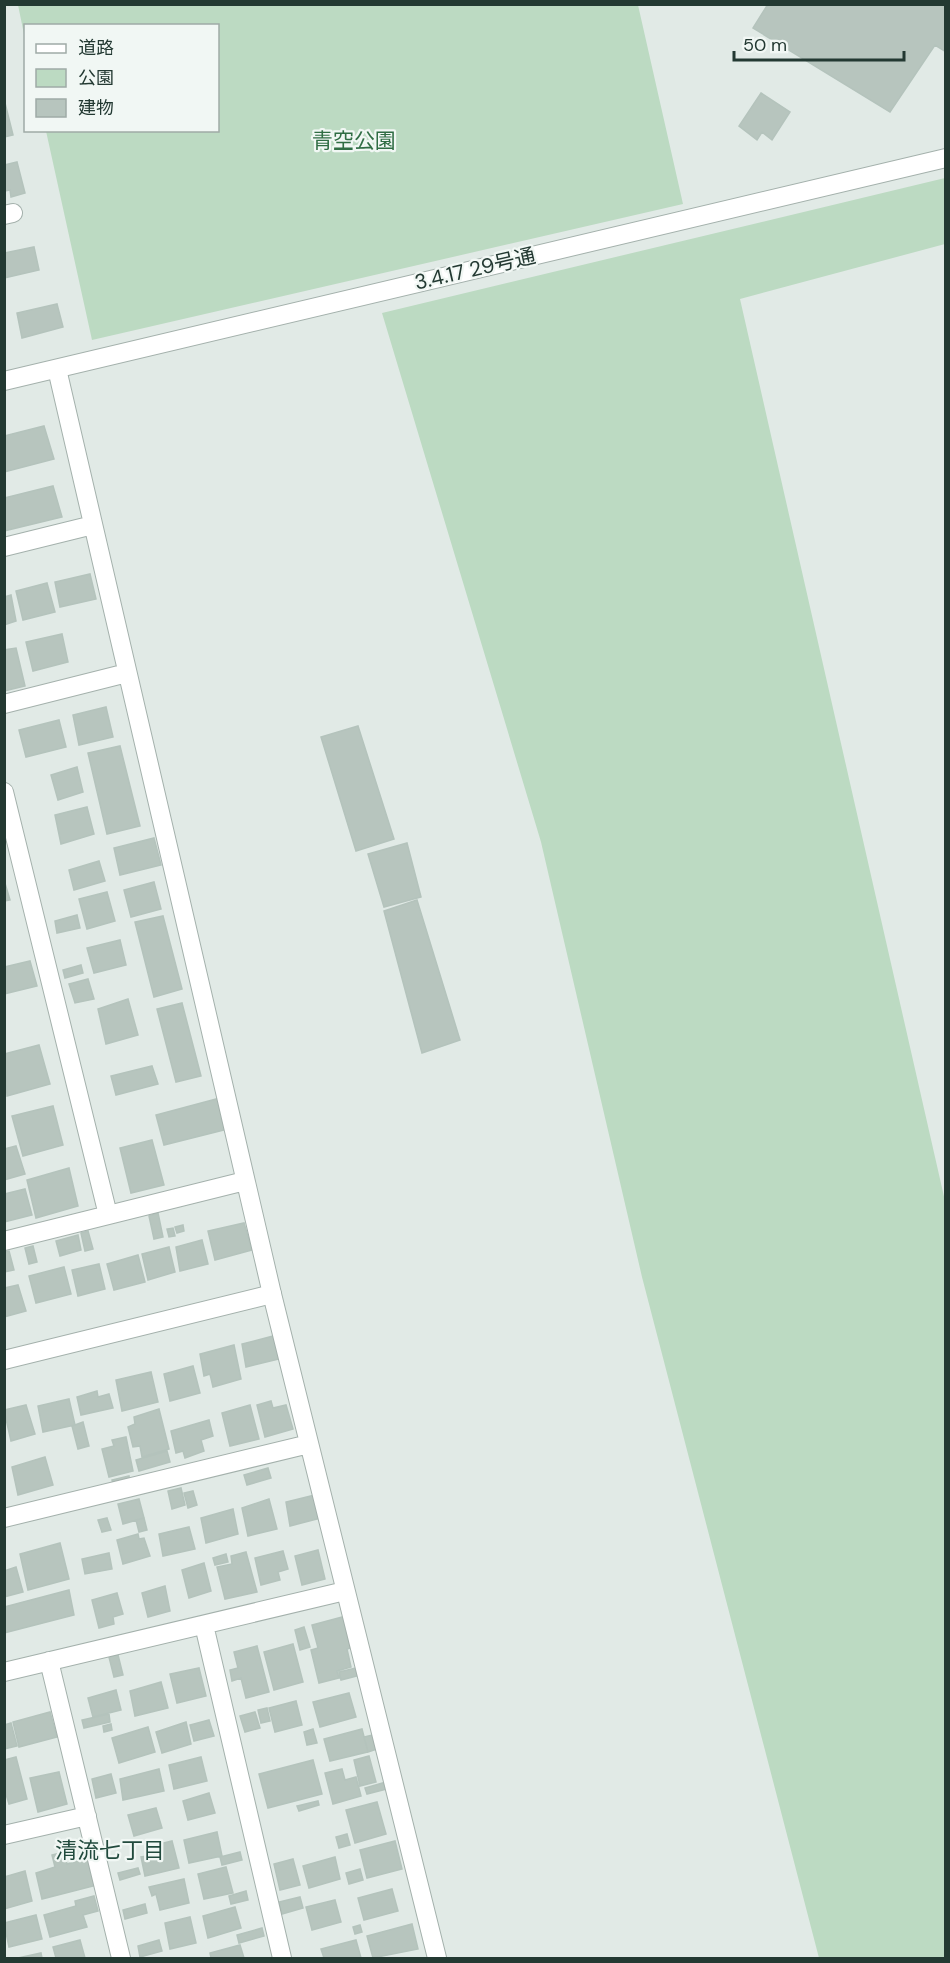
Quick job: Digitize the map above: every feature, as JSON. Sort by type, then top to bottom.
[{"type":"street","name":"3.4.17 29号通","points":[[4,381],[945,158]]},
{"type":"street","points":[[57,369],[272,1294],[437,1959]]},
{"type":"street","points":[[4,547],[93,525]]},
{"type":"street","points":[[4,704],[127,674]]},
{"type":"street","points":[[4,792],[108,1215]]},
{"type":"street","points":[[4,1241],[245,1181]]},
{"type":"street","points":[[4,1360],[272,1294]]},
{"type":"street","points":[[4,1518],[309,1444]]},
{"type":"street","points":[[4,1672],[345,1591]]},
{"type":"street","points":[[204,1625],[282,1959]]},
{"type":"street","points":[[49,1661],[121,1959]]},
{"type":"street","points":[[4,1835],[87,1816]]},
{"type":"green space","name":"青空公園","points":[[18,5],[638,5],[683,204],[92,340],[46,132],[219,132],[219,24],[24,24],[24,34]]},
{"type":"green space","points":[[945,178],[945,244],[740,299],[945,1201],[945,1958],[819,1958],[642,1277],[541,842],[382,313]]},
{"type":"building","points":[[768,4],[946,4],[946,52],[935,45],[890,112],[753,28]]},
{"type":"building","points":[[761,93],[790,112],[772,140],[762,132],[757,140],[739,126]]},
{"type":"building","points":[[4,99],[13,135],[4,137]]},
{"type":"building","points":[[17,162],[25,193],[11,197],[10,190],[4,191],[4,165]]},
{"type":"building","points":[[34,247],[39,270],[4,278],[4,253]]},
{"type":"building","points":[[57,304],[63,327],[22,338],[17,313]]},
{"type":"building","points":[[44,426],[54,459],[4,472],[4,436]]},
{"type":"building","points":[[53,486],[62,517],[4,531],[4,498]]},
{"type":"building","points":[[90,574],[96,599],[60,607],[55,582]]},
{"type":"building","points":[[47,583],[55,612],[23,620],[16,591]]},
{"type":"building","points":[[11,595],[16,621],[4,625],[4,597]]},
{"type":"building","points":[[62,634],[68,662],[33,671],[26,642]]},
{"type":"building","points":[[16,648],[25,686],[4,691],[4,650]]},
{"type":"building","points":[[106,707],[113,737],[79,745],[73,715]]},
{"type":"building","points":[[59,720],[66,747],[26,757],[19,730]]},
{"type":"building","points":[[358,726],[394,839],[356,851],[321,737]]},
{"type":"building","points":[[120,746],[140,826],[107,834],[88,753]]},
{"type":"building","points":[[77,767],[83,792],[58,800],[51,775]]},
{"type":"building","points":[[87,807],[94,834],[61,844],[55,815]]},
{"type":"building","points":[[154,838],[161,865],[120,875],[114,848]]},
{"type":"building","points":[[407,843],[421,897],[384,907],[368,854]]},
{"type":"building","points":[[99,861],[105,881],[74,890],[69,870]]},
{"type":"building","points":[[4,880],[10,900],[4,901]]},
{"type":"building","points":[[154,882],[161,909],[131,917],[124,890]]},
{"type":"building","points":[[107,892],[115,921],[87,929],[79,899]]},
{"type":"building","points":[[417,900],[460,1040],[422,1053],[384,911]]},
{"type":"building","points":[[77,915],[80,928],[57,933],[55,921]]},
{"type":"building","points":[[163,916],[182,989],[154,997],[135,922]]},
{"type":"building","points":[[120,940],[126,965],[94,973],[87,948]]},
{"type":"building","points":[[30,961],[37,986],[4,994],[4,967]]},
{"type":"building","points":[[81,965],[83,973],[65,978],[63,970]]},
{"type":"building","points":[[88,979],[94,999],[75,1003],[69,984]]},
{"type":"building","points":[[128,999],[138,1035],[106,1044],[98,1009]]},
{"type":"building","points":[[182,1003],[201,1076],[176,1082],[157,1009]]},
{"type":"building","points":[[39,1045],[50,1084],[7,1096],[4,1054]]},
{"type":"building","points":[[152,1066],[158,1084],[116,1095],[111,1076]]},
{"type":"building","points":[[220,1098],[228,1129],[164,1145],[156,1115]]},
{"type":"building","points":[[53,1106],[63,1145],[23,1156],[12,1116]]},
{"type":"building","points":[[152,1140],[164,1185],[131,1193],[120,1148]]},
{"type":"building","points":[[16,1146],[25,1174],[4,1180],[4,1149]]},
{"type":"building","points":[[69,1168],[78,1206],[36,1218],[27,1180]]},
{"type":"building","points":[[25,1189],[32,1215],[4,1222],[4,1194]]},
{"type":"building","points":[[158,1213],[163,1237],[154,1239],[149,1216]]},
{"type":"building","points":[[244,1223],[252,1250],[215,1260],[208,1231]]},
{"type":"building","points":[[183,1225],[184,1231],[177,1233],[175,1227]]},
{"type":"building","points":[[173,1228],[175,1236],[169,1237],[167,1229]]},
{"type":"building","points":[[88,1231],[93,1249],[85,1251],[81,1233]]},
{"type":"building","points":[[78,1235],[81,1250],[60,1256],[56,1241]]},
{"type":"building","points":[[202,1240],[208,1264],[180,1271],[176,1247]]},
{"type":"building","points":[[33,1246],[37,1262],[29,1264],[25,1248]]},
{"type":"building","points":[[169,1247],[175,1272],[148,1280],[142,1254]]},
{"type":"building","points":[[9,1251],[14,1270],[4,1272],[4,1252]]},
{"type":"building","points":[[138,1255],[145,1282],[114,1290],[107,1264]]},
{"type":"building","points":[[99,1264],[105,1289],[78,1296],[72,1270]]},
{"type":"building","points":[[64,1267],[71,1294],[36,1303],[29,1276]]},
{"type":"building","points":[[18,1285],[26,1311],[4,1317],[4,1288]]},
{"type":"building","points":[[277,1335],[283,1358],[246,1367],[242,1344]]},
{"type":"building","points":[[234,1345],[241,1379],[213,1387],[210,1374],[204,1376],[200,1354]]},
{"type":"building","points":[[193,1366],[200,1393],[170,1401],[164,1374]]},
{"type":"building","points":[[151,1372],[158,1402],[122,1411],[116,1380]]},
{"type":"building","points":[[97,1391],[98,1397],[109,1394],[113,1408],[81,1415],[77,1397]]},
{"type":"building","points":[[69,1399],[75,1425],[43,1432],[38,1406]]},
{"type":"building","points":[[271,1401],[273,1408],[286,1405],[293,1429],[265,1437],[257,1405]]},
{"type":"building","points":[[26,1405],[35,1434],[11,1441],[4,1410]]},
{"type":"building","points":[[250,1405],[259,1439],[230,1446],[222,1413]]},
{"type":"building","points":[[159,1409],[169,1449],[142,1457],[140,1446],[133,1447],[128,1427],[135,1424],[134,1417]]},
{"type":"building","points":[[209,1420],[213,1436],[201,1440],[204,1451],[185,1458],[183,1451],[176,1453],[171,1431]]},
{"type":"building","points":[[83,1422],[89,1446],[78,1449],[72,1426]]},
{"type":"building","points":[[126,1437],[133,1471],[109,1477],[102,1449],[114,1446],[112,1440]]},
{"type":"building","points":[[167,1451],[170,1462],[139,1471],[136,1460]]},
{"type":"building","points":[[45,1457],[53,1485],[18,1495],[12,1467]]},
{"type":"building","points":[[268,1468],[271,1478],[247,1485],[244,1475]]},
{"type":"building","points":[[129,1476],[130,1483],[114,1487],[112,1480]]},
{"type":"building","points":[[181,1488],[185,1505],[172,1509],[168,1491]]},
{"type":"building","points":[[193,1491],[197,1505],[188,1508],[184,1493]]},
{"type":"building","points":[[315,1495],[321,1518],[290,1526],[286,1502]]},
{"type":"building","points":[[139,1499],[144,1518],[123,1524],[118,1504]]},
{"type":"building","points":[[269,1499],[277,1529],[248,1536],[242,1508]]},
{"type":"building","points":[[233,1509],[238,1534],[206,1543],[201,1518]]},
{"type":"building","points":[[107,1518],[111,1530],[102,1532],[98,1520]]},
{"type":"building","points":[[144,1518],[147,1530],[139,1532],[136,1520]]},
{"type":"building","points":[[189,1527],[195,1549],[163,1556],[159,1534]]},
{"type":"building","points":[[138,1534],[139,1539],[144,1538],[150,1556],[123,1564],[117,1540]]},
{"type":"building","points":[[60,1543],[69,1579],[28,1590],[20,1554]]},
{"type":"building","points":[[318,1550],[325,1579],[302,1585],[295,1556]]},
{"type":"building","points":[[283,1551],[288,1569],[278,1572],[280,1580],[261,1585],[255,1558]]},
{"type":"building","points":[[246,1552],[257,1592],[225,1599],[217,1567],[232,1564],[231,1556]]},
{"type":"building","points":[[109,1553],[112,1569],[85,1574],[82,1559]]},
{"type":"building","points":[[226,1554],[228,1562],[215,1565],[213,1558]]},
{"type":"building","points":[[204,1563],[211,1591],[189,1598],[182,1570]]},
{"type":"building","points":[[16,1567],[23,1592],[4,1597],[4,1571]]},
{"type":"building","points":[[165,1586],[170,1611],[148,1617],[142,1593]]},
{"type":"building","points":[[69,1590],[74,1615],[4,1633],[4,1607]]},
{"type":"building","points":[[117,1593],[123,1614],[113,1617],[114,1624],[99,1628],[92,1600]]},
{"type":"building","points":[[346,1616],[354,1647],[347,1649],[351,1667],[337,1671],[339,1678],[319,1683],[311,1650],[318,1648],[312,1625]]},
{"type":"building","points":[[304,1627],[310,1647],[300,1650],[295,1630]]},
{"type":"building","points":[[293,1644],[303,1682],[274,1690],[264,1652]]},
{"type":"building","points":[[257,1646],[269,1692],[246,1698],[241,1678],[232,1681],[230,1670],[238,1668],[234,1652]]},
{"type":"building","points":[[118,1655],[123,1675],[114,1677],[109,1657]]},
{"type":"building","points":[[199,1668],[206,1696],[177,1703],[170,1674]]},
{"type":"building","points":[[356,1668],[357,1676],[341,1680],[339,1672]]},
{"type":"building","points":[[161,1682],[168,1708],[135,1716],[130,1691]]},
{"type":"building","points":[[116,1690],[121,1710],[93,1717],[88,1698]]},
{"type":"building","points":[[349,1693],[356,1717],[320,1727],[313,1702]]},
{"type":"building","points":[[296,1701],[302,1725],[275,1732],[269,1708]]},
{"type":"building","points":[[267,1708],[270,1721],[261,1723],[258,1710]]},
{"type":"building","points":[[50,1712],[57,1737],[19,1747],[13,1722]]},
{"type":"building","points":[[255,1712],[260,1728],[245,1732],[240,1716]]},
{"type":"building","points":[[109,1714],[110,1722],[84,1728],[82,1720]]},
{"type":"building","points":[[209,1720],[214,1736],[194,1741],[190,1725]]},
{"type":"building","points":[[186,1722],[191,1744],[162,1753],[156,1732]]},
{"type":"building","points":[[11,1723],[17,1746],[4,1749],[4,1725]]},
{"type":"building","points":[[111,1724],[112,1730],[104,1732],[103,1726]]},
{"type":"building","points":[[148,1727],[155,1752],[119,1763],[112,1738]]},
{"type":"building","points":[[313,1729],[317,1743],[307,1745],[304,1732]]},
{"type":"building","points":[[362,1729],[368,1752],[330,1761],[324,1739]]},
{"type":"building","points":[[373,1735],[377,1749],[368,1752],[364,1737]]},
{"type":"building","points":[[369,1756],[376,1782],[360,1786],[354,1760]]},
{"type":"building","points":[[16,1757],[27,1799],[9,1804],[4,1788],[4,1760]]},
{"type":"building","points":[[201,1757],[207,1781],[174,1789],[169,1765]]},
{"type":"building","points":[[313,1760],[322,1794],[268,1808],[259,1774]]},
{"type":"building","points":[[159,1769],[164,1791],[123,1800],[120,1779]]},
{"type":"building","points":[[342,1769],[345,1780],[356,1777],[361,1796],[333,1804],[325,1773]]},
{"type":"building","points":[[59,1772],[67,1804],[38,1812],[30,1778]]},
{"type":"building","points":[[111,1774],[116,1793],[96,1798],[92,1779]]},
{"type":"building","points":[[386,1782],[387,1789],[367,1794],[365,1788]]},
{"type":"building","points":[[209,1793],[215,1813],[188,1820],[183,1801]]},
{"type":"building","points":[[318,1801],[319,1805],[299,1811],[297,1806]]},
{"type":"building","points":[[377,1802],[386,1834],[355,1843],[346,1810]]},
{"type":"building","points":[[156,1808],[162,1828],[134,1836],[128,1815]]},
{"type":"building","points":[[217,1832],[222,1856],[189,1863],[184,1840]]},
{"type":"building","points":[[347,1834],[350,1845],[339,1848],[336,1837]]},
{"type":"building","points":[[172,1841],[179,1868],[145,1876],[141,1857],[148,1856],[147,1847]]},
{"type":"building","points":[[395,1841],[402,1869],[367,1878],[360,1850]]},
{"type":"building","points":[[64,1852],[67,1864],[89,1858],[97,1885],[42,1899],[36,1873],[55,1867],[52,1855]]},
{"type":"building","points":[[240,1852],[242,1860],[222,1865],[220,1857]]},
{"type":"building","points":[[335,1857],[340,1879],[309,1888],[303,1866]]},
{"type":"building","points":[[293,1859],[300,1885],[280,1890],[274,1864]]},
{"type":"building","points":[[226,1867],[233,1893],[204,1899],[198,1874]]},
{"type":"building","points":[[138,1868],[140,1874],[120,1880],[118,1873]]},
{"type":"building","points":[[360,1869],[363,1880],[349,1884],[346,1873]]},
{"type":"building","points":[[25,1871],[32,1901],[4,1909],[4,1877]]},
{"type":"building","points":[[184,1879],[189,1903],[160,1910],[156,1894],[152,1896],[149,1887]]},
{"type":"building","points":[[392,1889],[398,1911],[364,1920],[358,1898]]},
{"type":"building","points":[[246,1891],[248,1900],[231,1904],[229,1896]]},
{"type":"building","points":[[94,1896],[98,1911],[83,1915],[87,1927],[50,1937],[44,1915],[76,1906],[75,1901]]},
{"type":"building","points":[[300,1897],[303,1908],[282,1914],[279,1902]]},
{"type":"building","points":[[335,1900],[341,1922],[312,1930],[306,1907]]},
{"type":"building","points":[[145,1904],[147,1913],[125,1919],[123,1910]]},
{"type":"building","points":[[235,1907],[241,1928],[208,1938],[203,1916]]},
{"type":"building","points":[[36,1915],[42,1939],[9,1947],[4,1923]]},
{"type":"building","points":[[190,1917],[196,1943],[170,1949],[165,1923]]},
{"type":"building","points":[[412,1924],[418,1949],[373,1958],[367,1936]]},
{"type":"building","points":[[360,1925],[362,1932],[355,1934],[353,1927]]},
{"type":"building","points":[[262,1928],[264,1936],[239,1943],[237,1935]]},
{"type":"building","points":[[80,1940],[85,1958],[56,1958],[53,1947]]},
{"type":"building","points":[[159,1940],[162,1951],[140,1957],[138,1946]]},
{"type":"building","points":[[356,1940],[361,1958],[324,1958],[321,1949]]},
{"type":"building","points":[[240,1945],[244,1958],[211,1958],[210,1953]]},
{"type":"building","points":[[41,1953],[42,1958],[18,1958]]},
{"type":"district","name":"清流七丁目","points":[[110,1850]]}]
